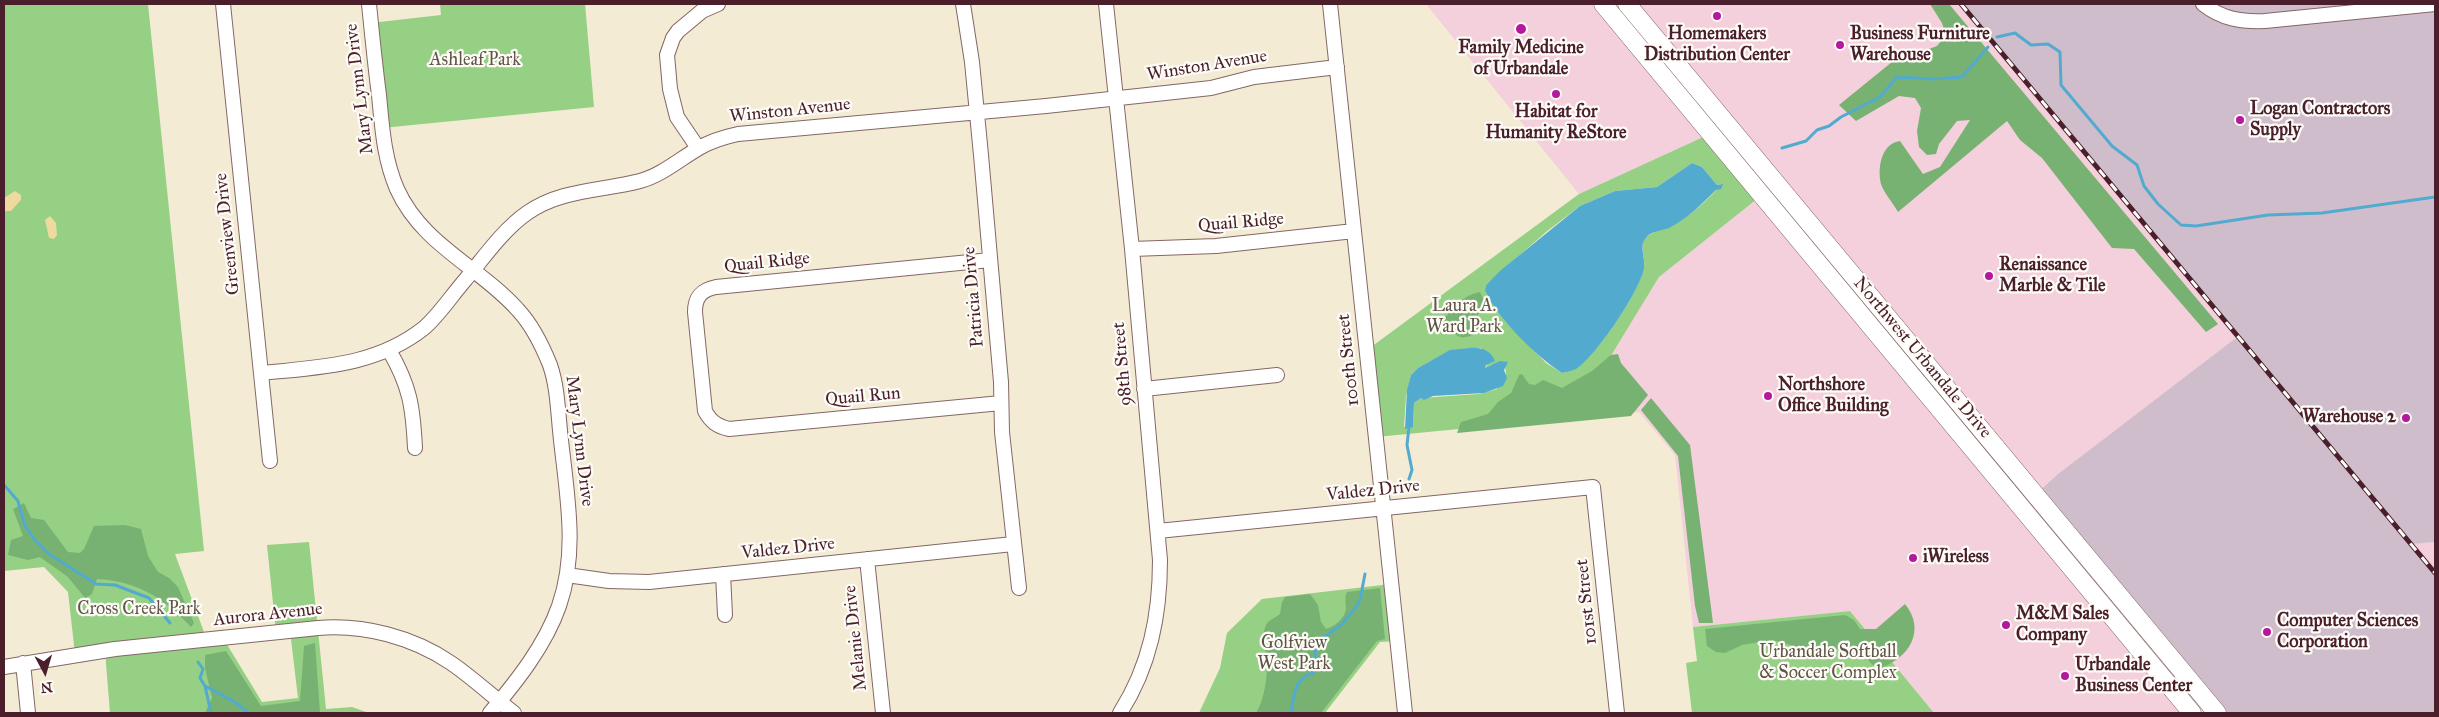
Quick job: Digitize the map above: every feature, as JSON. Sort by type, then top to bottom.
[{"type":"main road","name":"Northwest Urbandale Drive","points":[[1603,4],[2192,713]]},
{"type":"main road","name":"Northwest Urbandale Drive","points":[[1627,4],[2217,713]]},
{"type":"street","name":"Greenview Drive","points":[[223,4],[270,460]]},
{"type":"street","name":"Mary Lynn Drive","points":[[369,4],[385,152],[398,190],[415,218],[429,233],[518,310],[537,336],[550,366],[557,402],[570,523],[567,575],[559,606],[551,626],[528,664],[490,713]]},
{"type":"street","points":[[698,148],[677,116],[670,89],[668,48],[673,38],[685,24],[702,11],[718,4]]},
{"type":"street","name":"Patricia Drive","points":[[963,4],[977,112],[1013,544],[1019,588]]},
{"type":"street","name":"98th Street","points":[[1106,4],[1132,249],[1158,531],[1160,590],[1155,628],[1139,679],[1120,713]]},
{"type":"street","name":"100th Street","points":[[1330,4],[1405,713]]},
{"type":"street","points":[[2207,7],[2243,22],[2435,4]]},
{"type":"street","name":"Winston Avenue","points":[[262,372],[353,362],[389,350],[425,327],[507,229],[529,212],[553,199],[640,181],[664,170],[698,148],[719,138],[738,134],[1211,88],[1254,77],[1337,67]]},
{"type":"street","name":"Quail Ridge","points":[[1132,249],[1216,246],[1354,231]]},
{"type":"street","name":"Quail Ridge","points":[[729,429],[716,424],[705,411],[695,304],[700,294],[707,289],[990,260]]},
{"type":"street","points":[[389,350],[407,386],[413,415],[415,448]]},
{"type":"street","points":[[1144,389],[1277,375]]},
{"type":"street","name":"Quail Run","points":[[729,429],[1001,403]]},
{"type":"street","name":"Valdez Drive","points":[[1158,531],[1593,487]]},
{"type":"street","name":"101st Street","points":[[1593,487],[1618,713]]},
{"type":"street","name":"Valdez Drive","points":[[567,575],[609,581],[649,582],[1013,544]]},
{"type":"street","name":"Melanie Drive","points":[[867,559],[883,713]]},
{"type":"street","points":[[723,574],[725,615]]},
{"type":"street","name":"Aurora Avenue","points":[[4,667],[68,655],[324,627],[366,630],[409,642],[430,651],[468,675],[514,713]]},
{"type":"street","points":[[23,663],[28,713]]},
{"type":"shaded area","points":[[1426,4],[1603,4],[1712,133],[1579,194]]},
{"type":"shaded area","points":[[1627,4],[1961,4],[2237,337],[2058,474],[2036,494]]},
{"type":"shaded area","points":[[1961,4],[2435,4],[2435,542],[2412,544],[2435,573],[2435,713],[2217,713],[2036,494],[2058,474],[2237,337]]},
{"type":"shaded area","points":[[1762,195],[2192,713],[1934,713],[1850,611],[1693,627],[1675,455],[1639,412],[1573,418],[1659,277]]},
{"type":"shaded area","points":[[2435,542],[2435,573],[2411,544]]},
{"type":"green space","name":"Cross Creek Park","points":[[4,4],[148,4],[204,551],[175,554],[207,640],[223,638],[262,702],[298,698],[290,631],[276,632],[267,545],[309,542],[326,709],[352,707],[369,713],[110,713],[105,651],[75,654],[68,592],[44,567],[4,571]]},
{"type":"green space","name":"Ashleaf Park","points":[[440,4],[585,4],[594,107],[382,128],[371,23],[441,15]]},
{"type":"green space","points":[[1930,4],[1949,4],[2218,324],[2206,332],[2134,249],[2112,248],[2042,158],[2020,140],[2007,121],[1898,212],[1881,184],[1880,170],[1885,151],[1889,146],[1900,141],[1923,174],[1940,167],[1970,120],[1957,121],[1939,144],[1936,154],[1927,155],[1919,147],[1917,131],[1921,108],[1915,98],[1899,96],[1856,121],[1839,105],[1908,49],[1915,54],[1937,46],[1946,35],[1942,23]]},
{"type":"green space","name":"Laura A. Ward Park","points":[[1712,133],[1762,195],[1659,277],[1573,418],[1376,437],[1367,350],[1579,194]],"holes":[[[1692,163],[1702,167],[1717,185],[1722,184],[1682,220],[1645,238],[1643,242],[1644,268],[1634,292],[1606,337],[1585,361],[1574,369],[1562,373],[1546,363],[1495,307],[1487,284],[1546,232],[1580,206],[1615,191],[1657,187]],[[1469,348],[1481,348],[1487,353],[1488,363],[1485,368],[1491,365],[1505,366],[1506,373],[1497,389],[1479,394],[1421,398],[1414,403],[1413,426],[1404,427],[1406,396],[1411,375],[1418,368],[1446,353]]]},
{"type":"green space","points":[[1480,292],[1489,312],[1478,314],[1479,330],[1467,337],[1458,336],[1451,330],[1444,319],[1464,298]]},
{"type":"green space","points":[[1618,354],[1621,363],[1648,395],[1631,416],[1457,433],[1461,422],[1488,414],[1498,402],[1511,393],[1519,375],[1522,374],[1529,384],[1535,385],[1543,380],[1562,388],[1592,371],[1611,355]]},
{"type":"green space","points":[[1651,398],[1690,445],[1713,623],[1699,623],[1695,606],[1678,456],[1641,410]]},
{"type":"green space","points":[[24,503],[31,518],[44,520],[68,552],[80,553],[84,549],[94,526],[125,525],[141,529],[148,556],[158,572],[169,578],[178,587],[194,623],[191,627],[171,608],[137,587],[111,580],[97,579],[92,594],[85,598],[68,577],[40,557],[28,560],[8,555],[11,540],[23,536],[13,509]]},
{"type":"green space","name":"Golfview West Park","points":[[1391,584],[1397,641],[1380,642],[1325,713],[1199,713],[1220,668],[1227,633],[1262,599]]},
{"type":"green space","name":"Golfview West Park","points":[[1380,588],[1385,639],[1377,641],[1321,713],[1256,713],[1263,696],[1266,676],[1265,626],[1280,614],[1285,597],[1310,594],[1318,605],[1321,622],[1326,629],[1336,624],[1344,616],[1347,592]]},
{"type":"green space","points":[[1905,604],[1914,624],[1914,634],[1911,643],[1899,658],[1880,668],[1873,665],[1857,650],[1848,646],[1836,649],[1820,645],[1815,649],[1806,649],[1772,640],[1742,645],[1725,653],[1716,652],[1707,646],[1705,629],[1845,615],[1854,620],[1860,629],[1876,629]]},
{"type":"green space","name":"Urbandale Softball & Soccer Complex","points":[[1850,611],[1934,713],[1692,713],[1686,663],[1697,661],[1693,627]]},
{"type":"green space","points":[[315,643],[320,713],[205,713],[212,698],[205,668],[205,655],[226,651],[261,706],[300,701],[304,646]]},
{"type":"sand","points":[[15,191],[21,195],[21,200],[11,211],[4,211],[4,198]]},
{"type":"sand","points":[[50,216],[56,223],[57,235],[54,239],[49,238],[45,220]]},
{"type":"water","points":[[1692,163],[1702,167],[1717,185],[1723,184],[1721,189],[1716,190],[1694,211],[1676,224],[1647,236],[1643,242],[1644,269],[1626,307],[1606,337],[1585,361],[1576,369],[1562,373],[1518,336],[1491,301],[1485,290],[1487,284],[1500,271],[1580,206],[1615,191],[1657,187]]},
{"type":"water","points":[[1482,349],[1491,354],[1495,361],[1486,365],[1485,368],[1500,361],[1508,362],[1504,370],[1507,378],[1503,386],[1484,393],[1433,396],[1424,400],[1421,398],[1414,403],[1413,427],[1405,429],[1407,390],[1411,375],[1418,368],[1450,350]]},
{"type":"waterway","points":[[1997,37],[2015,33],[2031,45],[2048,44],[2060,52],[2061,85],[2112,146],[2137,165],[2144,186],[2158,204],[2181,225],[2196,226],[2268,215],[2322,213],[2435,197]]},
{"type":"waterway","points":[[1782,148],[1806,141],[1817,130],[1829,126],[1841,117],[1880,97],[1897,77],[1933,79],[1962,77],[1988,47]]},
{"type":"waterway","points":[[1409,427],[1407,445],[1412,470],[1409,479]]},
{"type":"waterway","points":[[4,485],[18,501],[25,526],[35,540],[49,554],[96,584],[115,585],[149,598],[170,623]]},
{"type":"waterway","points":[[1291,713],[1298,683],[1316,669],[1315,651],[1319,641],[1341,625],[1354,610],[1360,600],[1365,574]]},
{"type":"waterway","points":[[198,662],[203,669],[200,678],[205,686],[211,713]]},
{"type":"waterway","points":[[205,686],[233,701],[249,713]]},
{"type":"railway","points":[[1961,4],[2435,573]]},
{"type":"place","name":"Homemakers Distribution Center","points":[[1717,16]]},
{"type":"place","name":"Family Medicine of Urbandale","points":[[1521,29]]},
{"type":"place","name":"Business Furniture Warehouse","points":[[1840,45]]},
{"type":"place","name":"Habitat for Humanity ReStore","points":[[1556,94]]},
{"type":"place","name":"Logan Contractors Supply","points":[[2240,120]]},
{"type":"place","name":"Renaissance Marble & Tile","points":[[1989,276]]},
{"type":"place","name":"Northshore Office Building","points":[[1768,396]]},
{"type":"place","name":"Warehouse 2","points":[[2406,418]]},
{"type":"place","name":"iWireless","points":[[1913,558]]},
{"type":"place","name":"M&M Sales Company","points":[[2006,625]]},
{"type":"place","name":"Computer Sciences Corporation","points":[[2267,632]]},
{"type":"place","name":"Urbandale Business Center","points":[[2065,676]]}]
